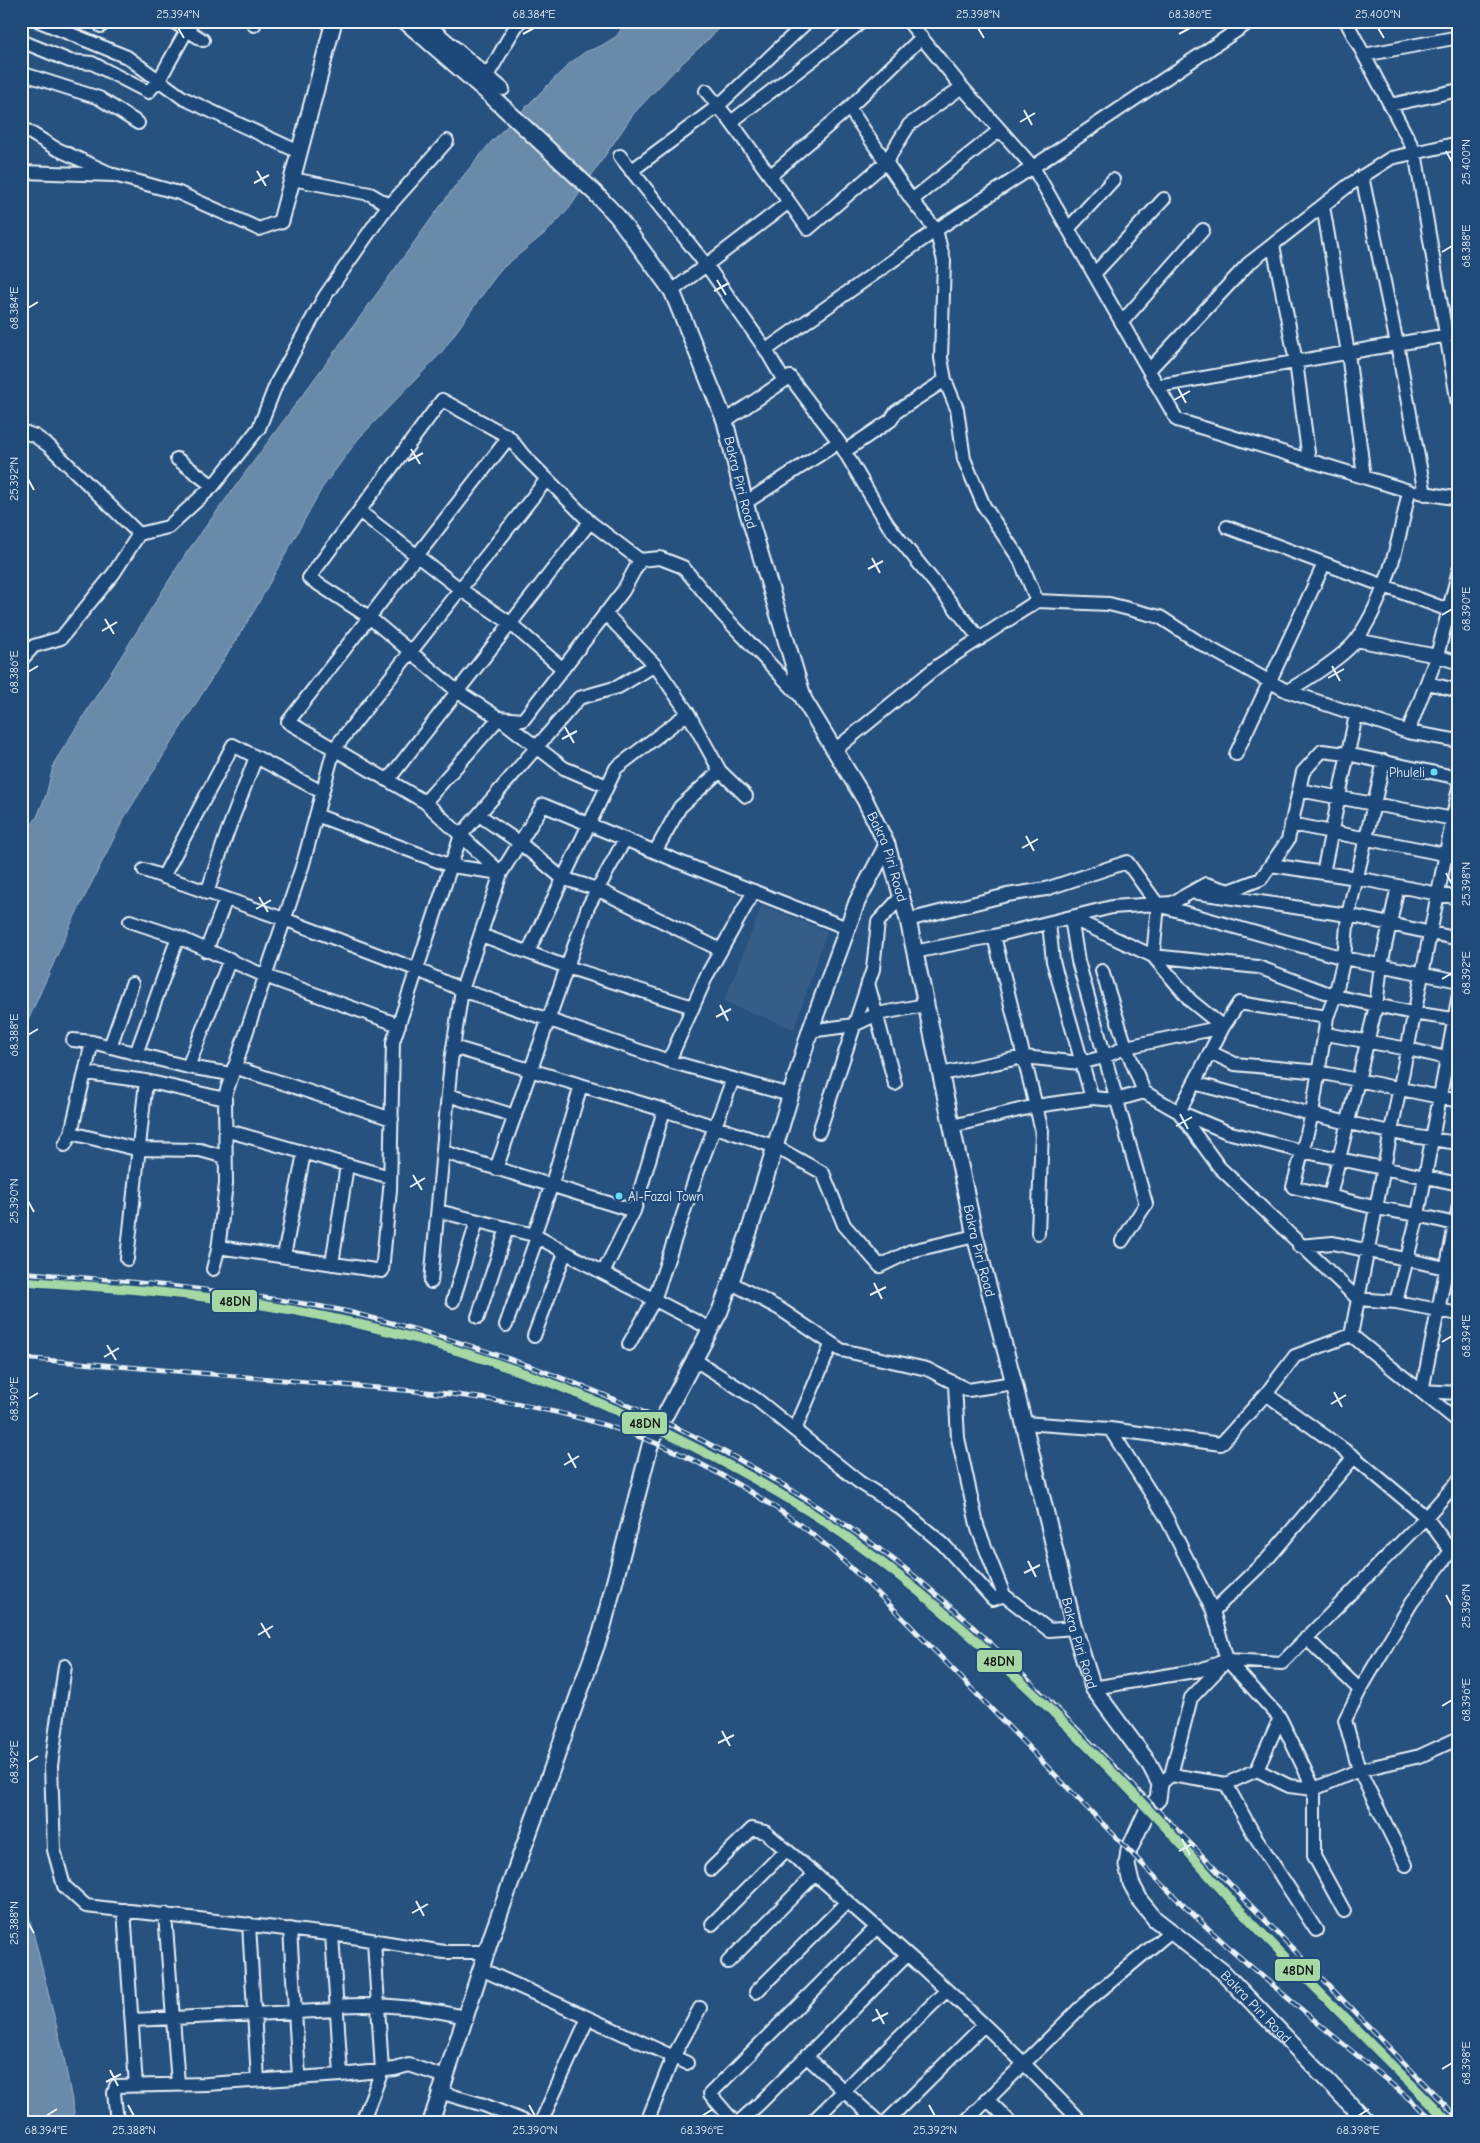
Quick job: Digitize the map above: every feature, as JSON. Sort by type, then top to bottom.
[{"type":"street","points":[[39,21],[127,57],[183,98],[299,152]]},
{"type":"street","points":[[172,21],[189,26],[203,40]]},
{"type":"street","points":[[21,126],[55,148],[114,175],[179,194],[259,229],[281,220],[334,21]]},
{"type":"street","name":"Bakra Piri Road","points":[[405,21],[505,109],[596,194],[617,216],[672,291],[725,422],[746,503],[804,700],[836,748],[866,800],[887,844],[908,920],[924,1005],[975,1236],[1014,1383],[1074,1628],[1093,1688],[1150,1765],[1166,1780],[1158,1800],[1148,1809],[1129,1850],[1127,1865],[1131,1883],[1141,1902],[1155,1919],[1223,1972],[1367,2122]]},
{"type":"street","points":[[424,21],[503,89]]},
{"type":"street","points":[[487,75],[503,53],[508,36],[520,21]]},
{"type":"street","points":[[632,171],[718,106],[808,21]]},
{"type":"street","points":[[731,122],[863,21]]},
{"type":"street","points":[[908,21],[962,87],[1033,167],[1177,420],[1409,491],[1459,499]]},
{"type":"street","points":[[766,350],[936,230],[1252,21]]},
{"type":"street","points":[[1346,21],[1415,152],[1452,334],[1459,410]]},
{"type":"street","points":[[21,41],[70,61],[92,63],[148,92],[159,80],[189,26]]},
{"type":"street","points":[[1364,55],[1459,37]]},
{"type":"street","points":[[770,176],[849,108],[921,38]]},
{"type":"street","points":[[21,73],[100,98],[138,123]]},
{"type":"street","points":[[706,91],[731,122],[808,229],[886,162],[909,124],[962,87]]},
{"type":"street","points":[[1390,105],[1459,90]]},
{"type":"street","points":[[849,108],[912,200],[936,230],[944,262],[941,358],[945,380],[957,409],[964,458],[984,506],[1020,560],[1037,601]]},
{"type":"street","points":[[912,200],[1000,130]]},
{"type":"street","points":[[21,660],[34,646],[61,638],[114,573],[139,534],[168,527],[213,486],[259,428],[277,382],[325,296],[390,205],[447,141]]},
{"type":"street","points":[[1149,370],[1248,264],[1362,176],[1391,158],[1459,143]]},
{"type":"street","points":[[620,156],[706,266],[766,350],[784,380]]},
{"type":"street","points":[[21,172],[114,175]]},
{"type":"street","points":[[1362,176],[1397,344],[1425,494]]},
{"type":"street","points":[[292,179],[370,194],[390,205]]},
{"type":"street","points":[[1068,229],[1113,180]]},
{"type":"street","points":[[1094,274],[1164,199]]},
{"type":"street","points":[[672,291],[789,202]]},
{"type":"street","points":[[1322,206],[1348,353],[1364,477]]},
{"type":"street","points":[[1122,322],[1203,230]]},
{"type":"street","points":[[1273,245],[1296,362],[1308,460]]},
{"type":"street","points":[[1158,386],[1452,334]]},
{"type":"street","points":[[725,422],[790,377],[842,447],[888,524],[980,639]]},
{"type":"street","points":[[746,503],[891,420],[896,412],[945,380]]},
{"type":"street","points":[[607,786],[564,768],[499,718],[457,691],[368,617],[309,578],[442,400],[509,437],[523,455],[590,522],[640,560],[660,558],[683,568],[722,614],[804,700]]},
{"type":"street","points":[[21,431],[35,436],[49,446],[139,534]]},
{"type":"street","points":[[501,873],[425,802],[288,722],[509,437]]},
{"type":"street","points":[[178,459],[213,486]]},
{"type":"street","points":[[213,1269],[226,1184],[225,1099],[232,1070],[284,919],[334,749],[546,479]]},
{"type":"street","points":[[1287,691],[1312,677],[1356,640],[1376,604],[1383,586],[1399,537],[1409,491]]},
{"type":"street","points":[[359,510],[460,589],[510,623],[563,669]]},
{"type":"street","points":[[388,780],[590,522]]},
{"type":"street","points":[[1227,527],[1453,612]]},
{"type":"street","points":[[499,718],[523,720],[622,591],[640,560]]},
{"type":"street","points":[[1236,754],[1324,564]]},
{"type":"street","points":[[1408,732],[1453,612],[1459,570]]},
{"type":"street","points":[[836,748],[939,665],[1037,601],[1109,604],[1160,617],[1200,643],[1287,691],[1408,732],[1459,741]]},
{"type":"street","points":[[605,614],[655,665],[688,713],[720,771],[746,796]]},
{"type":"street","points":[[1356,640],[1436,656],[1459,663]]},
{"type":"street","points":[[218,1246],[382,1271],[390,1177],[393,1042],[461,835],[579,698],[618,688],[655,665]]},
{"type":"street","points":[[1428,682],[1459,691]]},
{"type":"street","points":[[528,952],[616,768],[688,713]]},
{"type":"street","points":[[1323,873],[1356,715]]},
{"type":"street","points":[[425,802],[499,718]]},
{"type":"street","points":[[163,877],[233,745],[322,792]]},
{"type":"street","points":[[914,952],[1049,924],[1112,907],[1172,903],[1206,884],[1229,891],[1261,879],[1288,840],[1303,772],[1322,751],[1384,761],[1459,778]]},
{"type":"street","points":[[207,892],[256,757]]},
{"type":"street","points":[[1384,761],[1376,804],[1348,916],[1344,958],[1336,996],[1327,1017],[1326,1034],[1312,1114],[1293,1187],[1457,1225]]},
{"type":"street","points":[[655,852],[680,807],[720,771]]},
{"type":"street","points":[[1351,1334],[1401,1089],[1413,1013],[1437,893],[1455,819],[1459,787]]},
{"type":"street","points":[[1299,790],[1455,819]]},
{"type":"street","points":[[432,1282],[448,1095],[462,990],[501,873],[543,805],[655,852],[847,928]]},
{"type":"street","points":[[316,815],[451,866],[501,873]]},
{"type":"street","points":[[479,815],[520,842],[562,878],[597,889],[721,950]]},
{"type":"street","points":[[1291,824],[1459,857]]},
{"type":"street","points":[[496,1169],[588,907],[625,839]]},
{"type":"street","points":[[431,2122],[439,2092],[486,1952],[602,1630],[651,1442],[711,1329],[730,1282],[750,1229],[810,1031],[857,902],[887,844]]},
{"type":"street","points":[[908,920],[1007,895],[1046,889],[1128,862],[1158,905],[1344,958],[1459,981]]},
{"type":"street","points":[[1271,865],[1357,878],[1459,898]]},
{"type":"street","points":[[144,870],[284,919],[418,970],[462,990],[669,1061],[790,1096]]},
{"type":"street","points":[[1330,1196],[1356,1081],[1376,1006],[1381,965],[1398,886]]},
{"type":"street","points":[[669,1061],[721,950],[754,891]]},
{"type":"street","points":[[1192,892],[1348,916],[1459,940]]},
{"type":"street","points":[[819,1132],[873,969],[878,922],[901,897]]},
{"type":"street","points":[[206,951],[226,899]]},
{"type":"street","points":[[1158,905],[1153,956],[1191,1001],[1223,1027]]},
{"type":"street","points":[[1071,918],[1153,956],[1258,966],[1336,996],[1376,1006],[1457,1019]]},
{"type":"street","points":[[1071,918],[1078,961],[1146,1204],[1122,1240]]},
{"type":"street","points":[[130,921],[178,938],[265,976],[399,1025]]},
{"type":"street","points":[[1049,924],[1053,961],[1080,1063],[1092,1098]]},
{"type":"street","points":[[481,934],[567,967],[693,1007]]},
{"type":"street","points":[[994,936],[1042,1131],[1038,1232]]},
{"type":"street","points":[[136,1054],[178,938]]},
{"type":"street","points":[[188,1067],[230,960]]},
{"type":"street","points":[[1102,970],[1126,1047],[1144,1092],[1179,1112],[1227,1132],[1339,1160],[1459,1184]]},
{"type":"street","points":[[868,983],[895,1084]]},
{"type":"street","points":[[110,1047],[132,984]]},
{"type":"street","points":[[1396,1302],[1418,1215],[1439,1098],[1453,1060],[1459,994]]},
{"type":"street","points":[[1179,1112],[1223,1027],[1239,1003],[1327,1017]]},
{"type":"street","points":[[810,1031],[854,1025],[877,1014],[924,1005]]},
{"type":"street","points":[[940,1074],[1024,1057],[1080,1063],[1104,1057],[1126,1047],[1223,1027]]},
{"type":"street","points":[[1326,1034],[1408,1049],[1453,1060]]},
{"type":"street","points":[[73,1040],[92,1042],[188,1067],[232,1070],[392,1120]]},
{"type":"street","points":[[65,1145],[71,1133],[92,1042]]},
{"type":"street","points":[[453,1047],[664,1110],[776,1147],[823,1173],[844,1225],[880,1266],[910,1251],[975,1236]]},
{"type":"street","points":[[1210,1052],[1235,1064],[1319,1072],[1459,1101]]},
{"type":"street","points":[[86,1073],[146,1081],[225,1099]]},
{"type":"street","points":[[629,1344],[654,1300],[733,1079]]},
{"type":"street","points":[[127,1259],[146,1081]]},
{"type":"street","points":[[1194,1083],[1312,1114],[1432,1140],[1459,1143]]},
{"type":"street","points":[[506,1325],[551,1187],[581,1086]]},
{"type":"street","points":[[952,1126],[1036,1106],[1092,1098],[1116,1100],[1144,1092]]},
{"type":"street","points":[[448,1095],[515,1116]]},
{"type":"street","points":[[603,1273],[634,1211],[664,1110]]},
{"type":"street","points":[[1179,1112],[1219,1167],[1299,1246],[1358,1298],[1396,1302],[1459,1314]]},
{"type":"street","points":[[225,1130],[390,1177]]},
{"type":"street","points":[[71,1133],[139,1149],[200,1150],[225,1156]]},
{"type":"street","points":[[444,1152],[551,1187],[634,1211]]},
{"type":"street","points":[[284,1256],[304,1153]]},
{"type":"street","points":[[332,1264],[347,1165]]},
{"type":"street","points":[[1422,1392],[1436,1309],[1457,1225],[1459,1205]]},
{"type":"street","points":[[438,1211],[535,1236],[711,1329]]},
{"type":"street","points":[[453,1301],[477,1221]]},
{"type":"street","points":[[478,1317],[507,1228]]},
{"type":"street","points":[[1299,1246],[1333,1243],[1459,1270]]},
{"type":"street","points":[[534,1336],[565,1252]]},
{"type":"street","points":[[730,1282],[780,1309],[841,1350],[927,1369],[968,1390],[1014,1383]]},
{"type":"street","points":[[1351,1334],[1459,1422]]},
{"type":"street","points":[[1024,1423],[1110,1429],[1221,1444],[1266,1394],[1294,1356],[1351,1334]]},
{"type":"street","points":[[795,1430],[831,1345]]},
{"type":"street","points":[[695,1360],[756,1399],[858,1482],[900,1508],[943,1544],[993,1599],[1004,1594]]},
{"type":"street","points":[[955,1385],[958,1438],[978,1529],[1004,1594],[1049,1630],[1074,1628]]},
{"type":"street","points":[[1422,1392],[1459,1393]]},
{"type":"street","points":[[1266,1394],[1354,1457],[1426,1516],[1452,1551],[1412,1602],[1360,1690],[1345,1720],[1359,1770],[1406,1865]]},
{"type":"street","points":[[1110,1429],[1166,1517],[1213,1611],[1227,1660],[1280,1718],[1314,1789],[1314,1856],[1344,1911]]},
{"type":"street","points":[[1213,1611],[1269,1557],[1354,1457]]},
{"type":"street","points":[[1093,1688],[1200,1670],[1227,1660],[1282,1663],[1459,1480]]},
{"type":"street","points":[[1306,1638],[1360,1690]]},
{"type":"street","points":[[1227,1660],[1191,1698],[1166,1780],[1226,1784],[1257,1770],[1280,1718]]},
{"type":"street","points":[[65,1666],[51,1766],[54,1850],[64,1886],[86,1906],[332,1934],[444,1952],[486,1952]]},
{"type":"street","points":[[1257,1770],[1289,1786],[1314,1789],[1359,1770],[1420,1756],[1459,1738]]},
{"type":"street","points":[[1226,1784],[1253,1833],[1316,1930]]},
{"type":"street","points":[[711,1869],[752,1829],[765,1832],[946,1990],[1025,2063],[1082,2122]]},
{"type":"street","points":[[712,1924],[786,1850]]},
{"type":"street","points":[[728,1962],[814,1875]]},
{"type":"street","points":[[756,1992],[847,1902]]},
{"type":"street","points":[[124,1910],[136,2086]]},
{"type":"street","points":[[165,1914],[178,2084]]},
{"type":"street","points":[[249,1924],[258,2080]]},
{"type":"street","points":[[734,2122],[710,2094],[876,1928]]},
{"type":"street","points":[[290,1929],[299,2078]]},
{"type":"street","points":[[965,2122],[1084,2004],[1171,1931]]},
{"type":"street","points":[[332,1934],[342,2074]]},
{"type":"street","points":[[362,2122],[382,2071],[374,1941]]},
{"type":"street","points":[[738,2122],[907,1955]]},
{"type":"street","points":[[481,1969],[687,2063]]},
{"type":"street","points":[[812,2122],[946,1990]]},
{"type":"street","points":[[132,2020],[295,2012],[378,2004],[433,2010],[465,2017]]},
{"type":"street","points":[[647,2122],[674,2057],[700,2008]]},
{"type":"street","points":[[541,2122],[588,2018]]},
{"type":"street","points":[[886,2122],[984,2025]]},
{"type":"street","points":[[806,2056],[878,2122]]},
{"type":"street","points":[[117,2122],[114,2093],[116,2086],[299,2078],[382,2071],[414,2066],[445,2078]]},
{"type":"street","points":[[439,2092],[484,2104],[526,2122]]},
{"type":"street","points":[[987,2099],[1010,2122]]},
{"type":"shaded area","points":[[626,21],[728,21],[675,70],[634,113],[568,210],[545,233],[500,270],[441,353],[359,438],[322,488],[254,611],[124,818],[71,924],[21,1036],[21,840],[37,817],[46,795],[54,763],[187,552],[455,186],[492,141],[569,64],[585,52],[601,46],[617,36]]},
{"type":"shaded area","points":[[762,905],[827,931],[794,1029],[724,1002]]},
{"type":"shaded area","points":[[21,1884],[62,2048],[76,2122],[21,2122]]},
{"type":"railway","points":[[21,1272],[241,1294],[340,1310],[421,1331],[494,1354],[566,1380],[636,1409],[705,1442],[772,1479],[837,1519],[898,1563],[982,1635],[1035,1686],[1459,2119]]},
{"type":"railway","points":[[21,1358],[450,1394],[513,1403],[577,1417],[639,1436],[714,1471],[782,1512],[847,1564],[900,1615],[1205,1926],[1436,2122]]},
{"type":"transit line","name":"48DN","points":[[21,1281],[142,1290],[232,1300],[318,1315],[429,1342],[537,1378],[643,1422],[751,1477],[789,1499],[843,1534],[884,1564],[964,1630],[1041,1700],[1174,1836],[1231,1900],[1294,1966],[1449,2122]]},
{"type":"place","name":"Phuleli","points":[[1434,772]]},
{"type":"place","name":"Al-Fazal Town","points":[[619,1196]]}]
